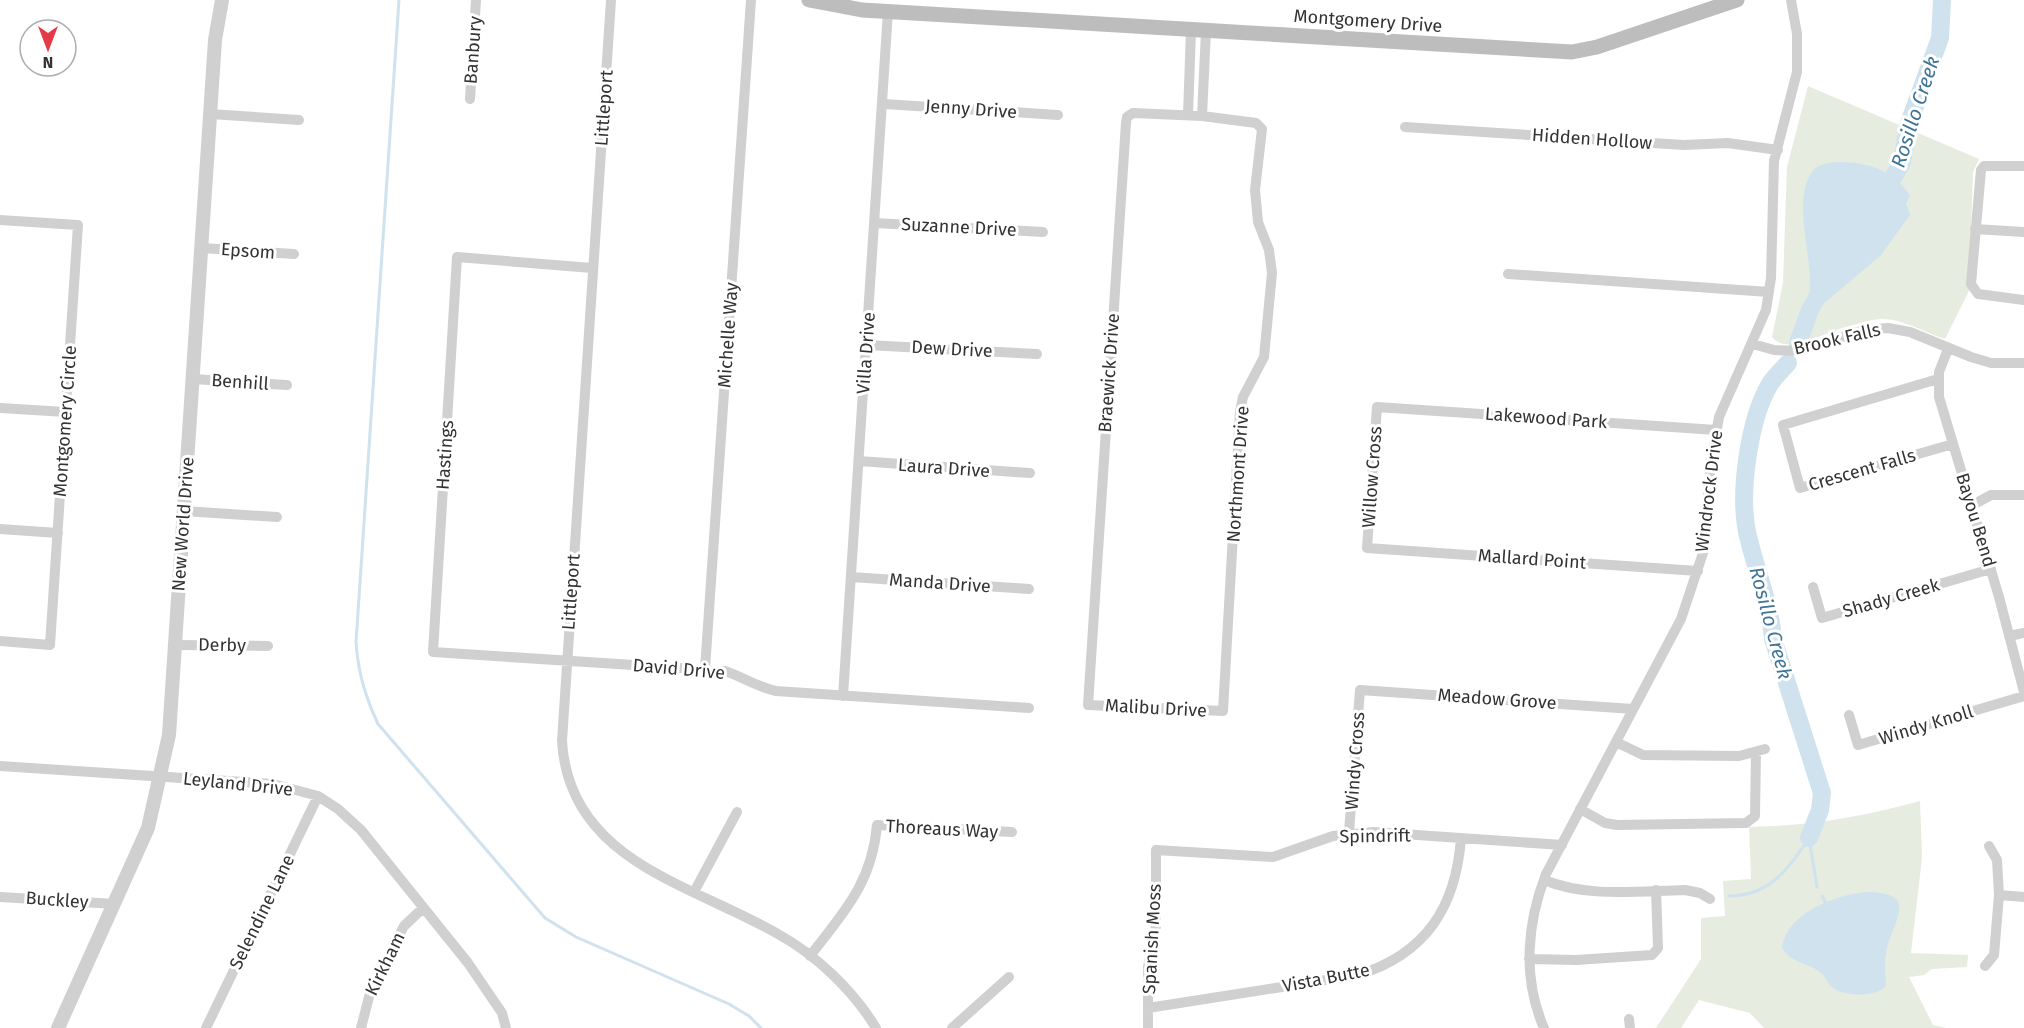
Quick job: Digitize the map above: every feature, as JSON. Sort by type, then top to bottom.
[{"type":"main road","name":"Montgomery Drive","points":[[809,0],[836,7],[888,11],[1572,52],[1737,0]]},
{"type":"street","name":"New World Drive","points":[[58,1028],[148,828],[169,735],[215,40],[222,0]]},
{"type":"street","name":"Banbury","points":[[470,99],[476,0]]},
{"type":"street","name":"Littleport","points":[[611,0],[562,753],[569,782],[581,809],[598,832],[620,852],[778,934],[829,972],[867,1013],[876,1028]]},
{"type":"street","name":"Michelle Way","points":[[705,669],[751,0]]},
{"type":"street","name":"Windrock Drive","points":[[1541,1027],[1533,994],[1529,959],[1533,913],[1544,880],[1681,619],[1698,571],[1707,528],[1716,430],[1724,402],[1753,344],[1766,310],[1769,292],[1773,181],[1797,72],[1797,34],[1791,0]]},
{"type":"street","name":"Villa Drive","points":[[843,696],[884,104],[888,11]]},
{"type":"street","points":[[1188,115],[1199,31]]},
{"type":"street","points":[[1199,31],[1202,116]]},
{"type":"street","name":"Jenny Drive","points":[[884,104],[1058,115]]},
{"type":"street","name":"Braewick Drive","points":[[1088,705],[1127,117],[1133,113],[1202,116]]},
{"type":"street","points":[[210,114],[299,120]]},
{"type":"street","name":"Northmont Drive","points":[[1202,116],[1256,123],[1261,126],[1255,190],[1257,222],[1269,250],[1272,273],[1264,357],[1243,397],[1240,411],[1223,711]]},
{"type":"street","name":"Hidden Hollow","points":[[1405,127],[1684,145],[1728,143],[1778,150]]},
{"type":"street","points":[[2024,166],[1984,166],[1979,175],[1972,290],[1978,294],[2024,300]]},
{"type":"street","name":"Montgomery Circle","points":[[0,220],[78,225],[50,645],[0,641]]},
{"type":"street","name":"Suzanne Drive","points":[[874,223],[1043,232]]},
{"type":"street","points":[[1975,229],[2024,232]]},
{"type":"street","name":"Epsom","points":[[202,248],[294,254]]},
{"type":"street","name":"Hastings","points":[[433,652],[457,257],[592,268]]},
{"type":"street","points":[[1508,274],[1769,292]]},
{"type":"street","name":"Brook Falls","points":[[1753,344],[1774,350],[1800,351],[1864,330],[1888,328],[1910,332],[1947,349],[1991,363],[2024,363]]},
{"type":"street","name":"Dew Drive","points":[[867,345],[1037,354]]},
{"type":"street","name":"Bayou Bend","points":[[1947,349],[1938,379],[1939,397],[1991,569],[2024,694]]},
{"type":"street","name":"Benhill","points":[[193,379],[287,385]]},
{"type":"street","name":"Crescent Falls","points":[[1938,379],[1783,425],[1800,488],[1953,444]]},
{"type":"street","name":"Lakewood Park","points":[[1377,406],[1716,430]]},
{"type":"street","name":"Willow Cross","points":[[1367,548],[1377,406]]},
{"type":"street","points":[[0,408],[66,412]]},
{"type":"street","name":"Laura Drive","points":[[859,461],[1030,473]]},
{"type":"street","points":[[1971,507],[1991,495],[2024,495]]},
{"type":"street","points":[[184,512],[277,517]]},
{"type":"street","points":[[0,529],[58,533]]},
{"type":"street","name":"Mallard Point","points":[[1367,548],[1698,571]]},
{"type":"street","name":"Shady Creek","points":[[1813,587],[1822,618],[1991,569]]},
{"type":"street","name":"Manda Drive","points":[[851,577],[1029,589]]},
{"type":"street","points":[[2009,636],[2024,633]]},
{"type":"street","name":"Derby","points":[[176,645],[268,646]]},
{"type":"street","name":"David Drive","points":[[433,652],[705,669],[741,676],[761,688],[776,691],[1029,708]]},
{"type":"street","name":"Meadow Grove","points":[[1360,690],[1633,709]]},
{"type":"street","name":"Windy Cross","points":[[1349,832],[1360,690]]},
{"type":"street","name":"Windy Knoll","points":[[1850,715],[1858,745],[2024,694]]},
{"type":"street","name":"Malibu Drive","points":[[1088,705],[1223,711]]},
{"type":"street","points":[[1580,809],[1605,823],[1617,825],[1746,823],[1755,816],[1761,750],[1739,756],[1643,755],[1616,742]]},
{"type":"street","name":"Leyland Drive","points":[[0,766],[273,784],[318,796],[338,809],[361,830],[482,982],[502,1013],[506,1028]]},
{"type":"street","name":"Selendine Lane","points":[[206,1028],[318,796]]},
{"type":"street","points":[[694,892],[737,812]]},
{"type":"street","name":"Thoreaus Way","points":[[810,956],[863,884],[873,854],[877,825],[1012,832]]},
{"type":"street","name":"Spindrift","points":[[1156,850],[1273,857],[1349,832],[1562,845]]},
{"type":"street","name":"Vista Butte","points":[[1148,1008],[1358,975],[1391,962],[1419,942],[1444,908],[1455,882],[1461,838]]},
{"type":"street","points":[[1985,966],[1994,955],[1999,895],[1997,860],[1989,846]]},
{"type":"street","name":"Spanish Moss","points":[[1148,1028],[1148,967],[1156,926],[1156,850]]},
{"type":"street","points":[[1544,880],[1565,889],[1585,891],[1685,890],[1700,893],[1710,899]]},
{"type":"street","points":[[1529,959],[1576,960],[1652,955],[1659,948],[1656,891]]},
{"type":"street","points":[[1999,895],[2024,897]]},
{"type":"street","name":"Buckley","points":[[0,897],[115,904]]},
{"type":"street","name":"Kirkham","points":[[361,1028],[370,993],[404,926],[423,908]]},
{"type":"street","points":[[952,1028],[1009,977]]},
{"type":"shaded area","points":[[1808,86],[1979,159],[1973,172],[1969,291],[1945,339],[1906,324],[1882,319],[1859,323],[1797,344],[1779,342],[1772,337],[1783,283],[1787,167]]},
{"type":"shaded area","points":[[1920,801],[1922,858],[1911,953],[1968,955],[1967,967],[1932,969],[1924,975],[1909,977],[1933,1025],[1946,1028],[1764,1028],[1750,1013],[1699,1000],[1681,1028],[1656,1028],[1701,959],[1701,918],[1725,916],[1723,881],[1751,879],[1749,827],[1835,820]]},
{"type":"water","points":[[1837,162],[1869,166],[1888,173],[1904,187],[1910,196],[1906,203],[1910,215],[1881,255],[1815,311],[1810,310],[1807,305],[1810,274],[1803,202],[1806,186],[1814,169],[1823,164]]},
{"type":"water","points":[[1865,892],[1883,893],[1893,897],[1898,903],[1899,911],[1886,953],[1886,986],[1882,990],[1860,995],[1845,993],[1833,988],[1816,969],[1790,957],[1782,947],[1793,924],[1803,915],[1840,897]]},
{"type":"waterway","points":[[399,0],[356,642],[358,664],[366,694],[378,724],[545,918],[576,937],[729,1004],[749,1016],[761,1028]]},
{"type":"waterway","name":"Rosillo Creek","points":[[1882,197],[1902,162],[1909,123],[1940,38],[1942,0]]},
{"type":"waterway","name":"Rosillo Creek","points":[[1798,343],[1810,310],[1821,290]]},
{"type":"waterway","name":"Rosillo Creek","points":[[1788,363],[1770,384],[1756,416],[1748,456],[1744,497],[1747,532],[1769,612],[1773,639],[1822,793],[1820,810],[1809,838]]},
{"type":"waterway","name":"Rosillo Creek","points":[[1809,838],[1817,887]]},
{"type":"waterway","points":[[1729,896],[1755,891],[1776,879],[1793,861],[1809,838]]},
{"type":"waterway","name":"Rosillo Creek","points":[[1822,896],[1826,903]]}]
